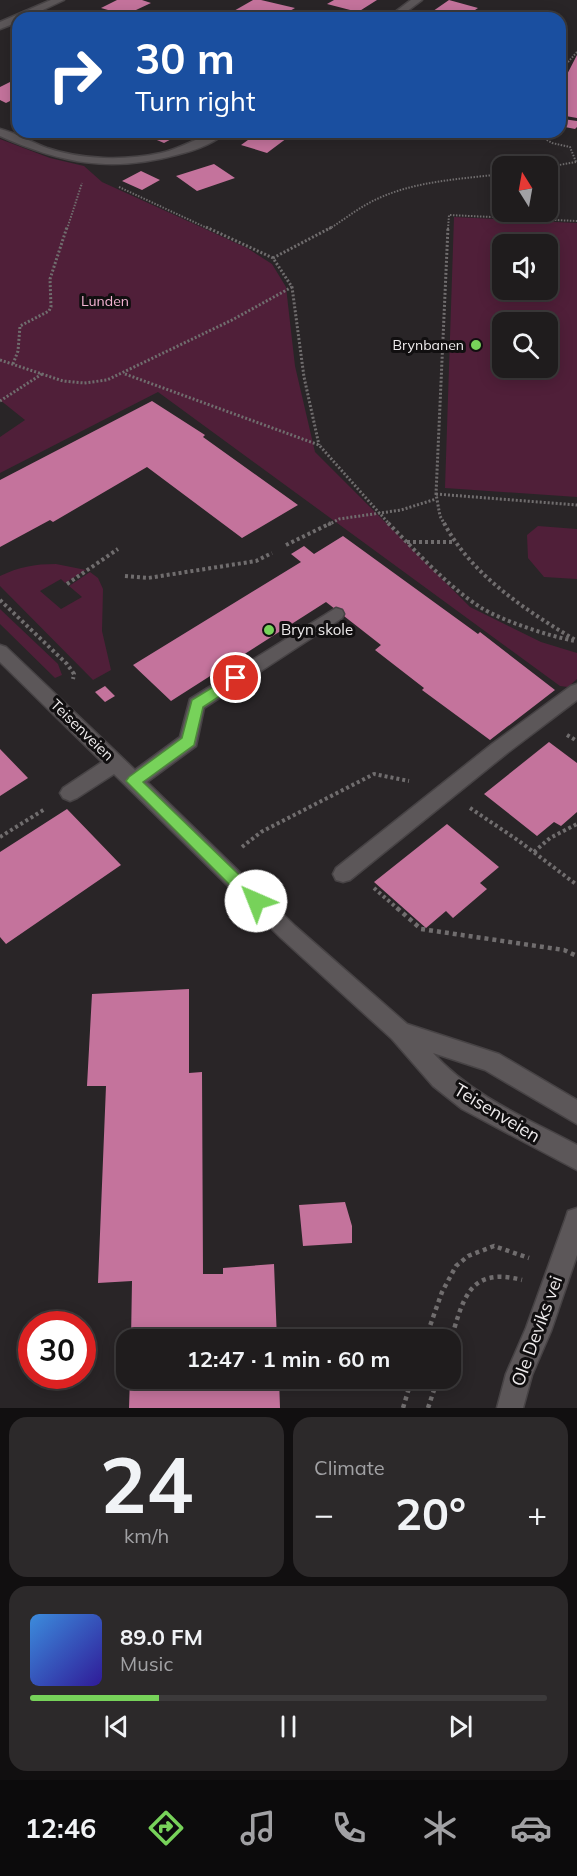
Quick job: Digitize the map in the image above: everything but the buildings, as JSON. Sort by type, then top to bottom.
[{"type":"street","points":[[32,12],[59,0]]},
{"type":"street","points":[[400,12],[417,0]]},
{"type":"street","points":[[14,138],[48,152],[89,164],[156,157],[202,144],[212,138]]},
{"type":"street","points":[[134,781],[189,741],[196,704],[336,614]]},
{"type":"street","name":"Teisenveien","points":[[0,651],[297,940],[399,1032],[441,1078],[470,1101],[577,1158]]},
{"type":"street","points":[[347,871],[542,716],[577,691]]},
{"type":"street","points":[[70,793],[116,763]]},
{"type":"street","name":"Teisenveien","points":[[399,1032],[491,1061],[577,1113]]},
{"type":"street","name":"Ole Deviks vei","points":[[510,1408],[519,1374],[538,1331],[577,1220]]},
{"type":"path","points":[[566,64],[577,51]]},
{"type":"path","points":[[544,138],[552,143],[570,147],[576,162],[558,165]]},
{"type":"path","points":[[13,364],[18,351],[20,326],[49,311],[51,307],[50,279],[89,164],[143,199],[273,258],[292,287],[304,377],[319,445]]},
{"type":"path","points":[[273,258],[290,252],[376,199],[390,193],[418,186],[492,175]]},
{"type":"path","points":[[577,221],[448,215],[435,497],[438,515],[454,542],[468,559],[503,591],[577,641]]},
{"type":"path","points":[[0,360],[42,374],[83,383],[125,374],[167,350],[211,332],[258,308],[292,287]]},
{"type":"path","points":[[0,401],[42,374]]},
{"type":"path","points":[[125,374],[319,445],[379,514],[452,586],[482,608],[550,636],[577,641]]},
{"type":"path","points":[[286,545],[339,519],[401,510],[435,497],[577,505]]},
{"type":"path","points":[[407,542],[454,542]]},
{"type":"path","points":[[67,584],[118,549]]},
{"type":"path","points":[[125,576],[148,578],[256,561],[272,553]]},
{"type":"path","points":[[0,600],[71,668],[74,674],[73,686],[51,700]]},
{"type":"path","points":[[241,848],[261,832],[374,774],[436,787],[534,852],[577,885]]},
{"type":"path","points":[[0,837],[70,793]]},
{"type":"path","points":[[534,852],[550,838],[570,830],[577,824]]},
{"type":"path","points":[[347,871],[421,929],[564,950],[577,956]]},
{"type":"path","points":[[429,1329],[442,1292],[461,1260],[494,1246],[540,1263]]},
{"type":"path","points":[[455,1329],[466,1295],[473,1286],[499,1276],[527,1282]]},
{"type":"path","points":[[403,1408],[409,1389]]},
{"type":"path","points":[[428,1408],[434,1389]]},
{"type":"green space","name":"Lunden","points":[[0,139],[50,158],[84,166],[102,182],[247,248],[272,264],[286,287],[295,366],[315,452],[470,607],[541,642],[577,653],[577,679],[568,687],[560,686],[158,392],[0,473],[0,437],[25,420],[0,400]]},
{"type":"green space","name":"Brynbanen","points":[[454,217],[492,219],[492,222],[577,223],[577,497],[445,488]]},
{"type":"green space","points":[[538,526],[577,529],[577,579],[544,577],[528,558],[527,535]]},
{"type":"green space","points":[[56,564],[86,570],[65,583],[61,579],[40,591],[61,609],[82,597],[69,586],[90,572],[98,578],[103,589],[102,631],[111,670],[93,680],[0,586],[0,576],[7,573],[27,567]]},
{"type":"green space","points":[[0,609],[58,664],[62,675],[55,678],[0,624]]},
{"type":"place","name":"Brynbanen","points":[[476,345]]},
{"type":"place","name":"Bryn skole","points":[[269,630]]},
{"type":"route","points":[[236,678],[196,704],[189,741],[134,781],[256,901]]}]
